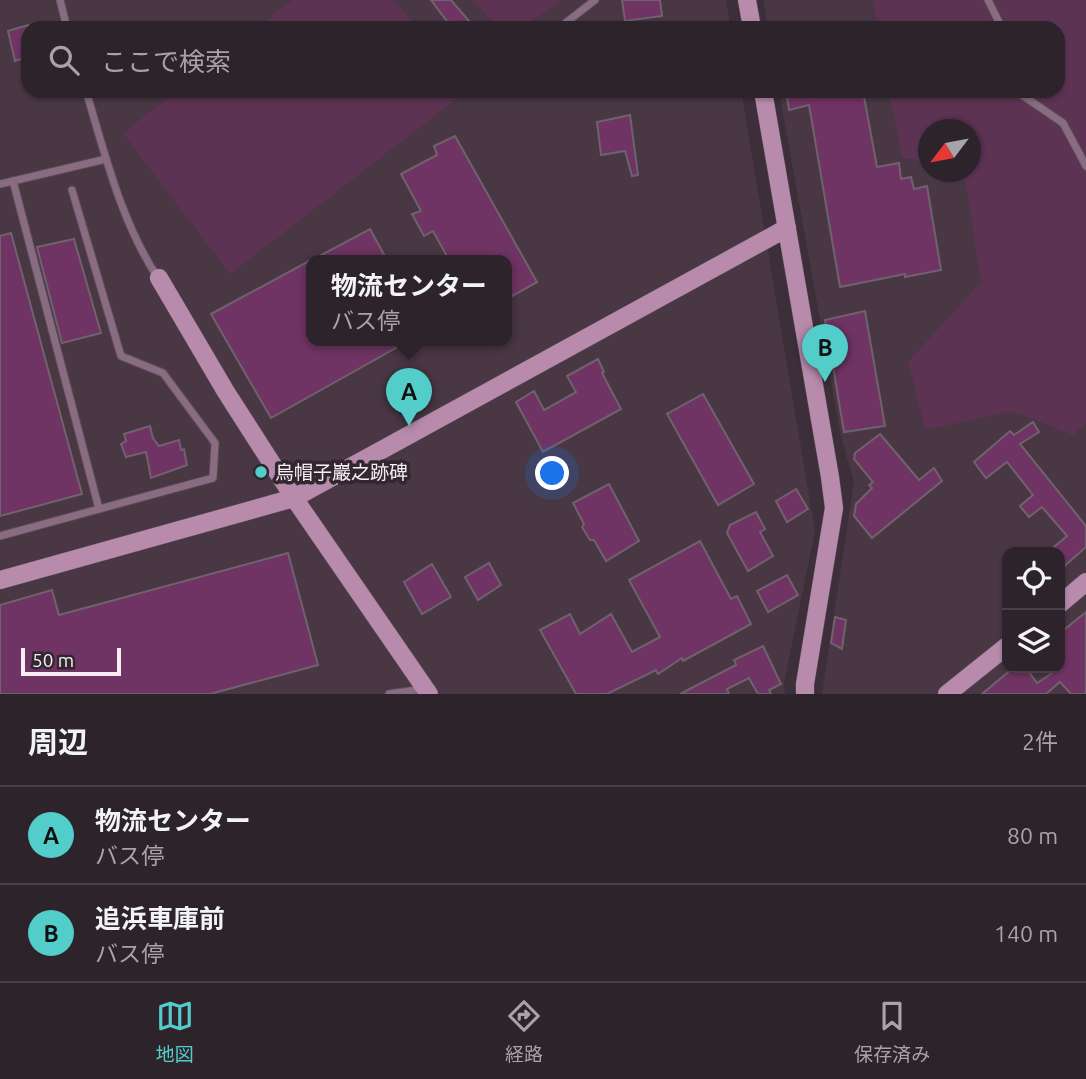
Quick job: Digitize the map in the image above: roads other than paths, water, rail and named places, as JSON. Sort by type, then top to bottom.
[{"type":"street","points":[[747,0],[751,21]]},
{"type":"street","points":[[764,98],[834,509],[805,694]]},
{"type":"street","points":[[0,579],[294,498],[787,228]]},
{"type":"street","points":[[159,278],[226,392],[294,498],[428,692]]},
{"type":"street","points":[[1065,600],[1086,583]]},
{"type":"street","points":[[947,694],[1002,650]]},
{"type":"lane","points":[[60,0],[65,21]]},
{"type":"lane","points":[[568,21],[594,0]]},
{"type":"lane","points":[[988,0],[998,21]]},
{"type":"lane","points":[[88,98],[106,159],[141,252],[159,278]]},
{"type":"lane","points":[[1026,98],[1063,123],[1086,166]]},
{"type":"lane","points":[[0,184],[106,159]]},
{"type":"lane","points":[[13,181],[99,509]]},
{"type":"lane","points":[[0,536],[213,478],[215,443],[163,373],[121,356],[72,190]]},
{"type":"lane","points":[[389,694],[428,692]]},
{"type":"place","name":"追浜車庫前","points":[[825,382]]},
{"type":"place","name":"物流センター","points":[[409,426]]},
{"type":"place","name":"烏帽子巖之跡碑","points":[[261,472]]}]
